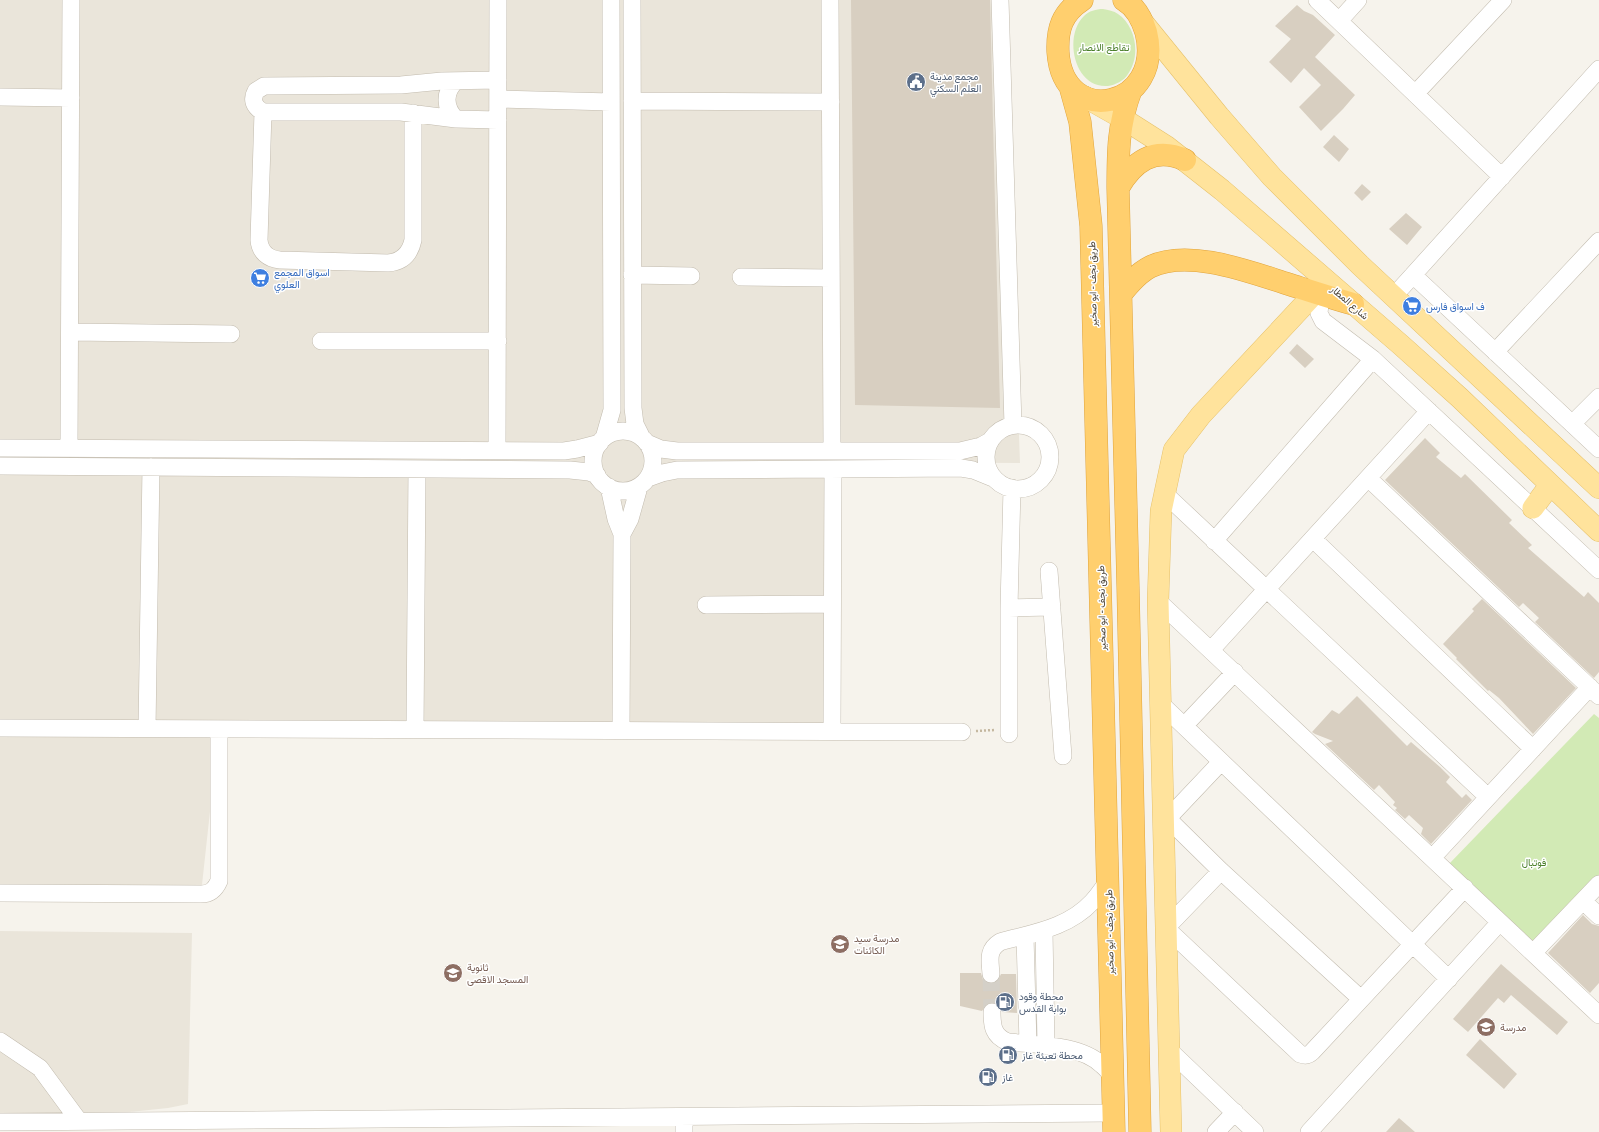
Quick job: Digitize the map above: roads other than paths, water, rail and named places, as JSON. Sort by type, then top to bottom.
[{"type":"highway","name":"طريق نجف - ابو صخير","points":[[1072,5],[1059,31],[1058,55],[1061,68],[1076,91],[1091,226],[1113,1123]]},
{"type":"highway","points":[[1132,6],[1147,39],[1147,59],[1144,70],[1131,90],[1122,118],[1118,141],[1118,188],[1140,1132]]},
{"type":"highway","points":[[1076,91],[1098,100],[1111,101],[1122,97],[1131,90]]},
{"type":"highway","points":[[1118,188],[1132,168],[1149,158],[1158,155],[1174,155],[1185,160]]},
{"type":"highway","points":[[1121,294],[1141,273],[1150,267],[1171,261],[1197,261],[1234,267],[1352,304]]},
{"type":"main road","points":[[1132,6],[1239,139],[1272,177],[1394,296],[1599,488]]},
{"type":"main road","name":"شارع المطار","points":[[1076,91],[1122,118],[1185,160],[1228,195],[1460,398],[1599,531]]},
{"type":"main road","points":[[1171,1132],[1168,1049],[1165,816],[1160,703],[1158,600],[1161,511],[1174,450],[1201,415],[1318,294]]},
{"type":"main road","points":[[1533,508],[1550,485]]},
{"type":"street","points":[[69,448],[71,0]]},
{"type":"street","points":[[497,450],[498,0]]},
{"type":"street","points":[[611,0],[612,410],[602,441],[595,450],[594,467],[602,482],[619,491],[629,490],[662,473],[677,470],[961,468],[984,473],[1003,485],[1012,488],[1024,488],[1036,484],[1044,475],[1050,464],[1050,451],[1046,440],[1037,430],[1026,425],[1013,425],[996,433],[990,441],[986,461],[995,479]]},
{"type":"street","points":[[622,534],[630,519],[643,482],[652,469],[653,459],[651,450],[635,424],[633,408],[632,0]]},
{"type":"street","points":[[830,0],[832,451]]},
{"type":"street","points":[[1000,0],[1013,425]]},
{"type":"street","points":[[1317,0],[1502,177]]},
{"type":"street","points":[[1339,20],[1358,0]]},
{"type":"street","points":[[1415,94],[1503,0]]},
{"type":"street","points":[[1394,296],[1599,69]]},
{"type":"street","points":[[498,80],[401,85],[264,86],[256,91],[253,101],[255,106],[263,112],[413,113],[456,119],[498,120]]},
{"type":"street","points":[[456,81],[448,91],[447,97],[449,109],[456,119]]},
{"type":"street","points":[[0,97],[71,98]]},
{"type":"street","points":[[498,100],[611,102]]},
{"type":"street","points":[[632,101],[831,102]]},
{"type":"street","points":[[263,112],[259,240],[260,246],[265,255],[270,258],[280,260],[388,263],[394,263],[405,257],[412,246],[413,113]]},
{"type":"street","points":[[1495,352],[1599,241]]},
{"type":"street","points":[[632,275],[691,276]]},
{"type":"street","points":[[1413,275],[1599,449]]},
{"type":"street","points":[[741,277],[831,278]]},
{"type":"street","points":[[1318,294],[1319,313],[1324,321],[1373,359],[1599,570]]},
{"type":"street","points":[[70,332],[230,334]]},
{"type":"street","points":[[321,341],[498,341]]},
{"type":"street","points":[[1214,541],[1373,359]]},
{"type":"street","points":[[1572,424],[1599,397]]},
{"type":"street","points":[[1211,650],[1429,411]]},
{"type":"street","points":[[0,448],[564,450],[576,449],[602,441],[618,432],[627,432],[662,449],[677,451],[960,451],[981,446],[990,441]]},
{"type":"street","points":[[0,466],[570,470],[584,471],[597,475]]},
{"type":"street","points":[[147,729],[151,467]]},
{"type":"street","points":[[414,730],[417,469]]},
{"type":"street","points":[[832,731],[833,470]]},
{"type":"street","points":[[1368,478],[1595,692],[1533,749],[1432,858]]},
{"type":"street","points":[[609,487],[616,519],[622,534],[621,730]]},
{"type":"street","points":[[1009,732],[1009,608],[1012,488]]},
{"type":"street","points":[[1165,494],[1488,797]]},
{"type":"street","points":[[1313,538],[1533,749]]},
{"type":"street","points":[[1049,570],[1063,756]]},
{"type":"street","points":[[1158,600],[1599,1015]]},
{"type":"street","points":[[706,605],[832,604]]},
{"type":"street","points":[[1009,608],[1052,607]]},
{"type":"street","points":[[1184,726],[1235,672]]},
{"type":"street","points":[[1160,703],[1449,979]]},
{"type":"street","points":[[0,728],[962,732]]},
{"type":"street","points":[[0,893],[206,894],[214,889],[218,881],[219,729]]},
{"type":"street","points":[[1221,762],[1165,816],[1221,871],[1361,999]]},
{"type":"street","points":[[1221,871],[1166,928],[1303,1056],[1306,1056],[1312,1052],[1464,888]]},
{"type":"street","points":[[991,974],[990,955],[995,945],[1000,942],[1044,931],[1061,925],[1092,903],[1108,883]]},
{"type":"street","points":[[1534,953],[1599,884]]},
{"type":"street","points":[[1583,900],[1599,916]]},
{"type":"street","points":[[1309,1132],[1500,922]]},
{"type":"street","points":[[1044,931],[1046,1046]]},
{"type":"street","points":[[1024,936],[1028,1044]]},
{"type":"street","points":[[992,1012],[994,1030],[1001,1039],[1008,1042],[1065,1048],[1091,1057],[1102,1064],[1112,1076]]},
{"type":"street","points":[[0,1041],[40,1068],[79,1122]]},
{"type":"street","points":[[1168,1049],[1255,1132]]},
{"type":"street","points":[[1216,1132],[1235,1112]]},
{"type":"street","points":[[0,1122],[336,1126],[1113,1123]]},
{"type":"tunnel","points":[[991,974],[992,1012]]},
{"type":"place","name":"مجمع مدينة العلم السكني","points":[[916,82]]},
{"type":"place","name":"اسواق المجمع العلوي","points":[[260,278]]},
{"type":"place","name":"ف اسواق فارس","points":[[1412,306]]},
{"type":"place","name":"مدرسة سيد الكائنات","points":[[840,944]]},
{"type":"place","name":"ثانوية المسجد الاقصى","points":[[453,973]]},
{"type":"place","name":"محطة وقود بوابة القدس","points":[[1005,1002]]},
{"type":"place","name":"مدرسة","points":[[1486,1027]]},
{"type":"place","name":"محطة تعبئة غاز","points":[[1008,1055]]},
{"type":"place","name":"غاز","points":[[988,1077]]},
{"type":"park label","name":"تقاطع الانصار","points":[[1104,47]]},
{"type":"park label","name":"فوتبال","points":[[1534,862]]}]
